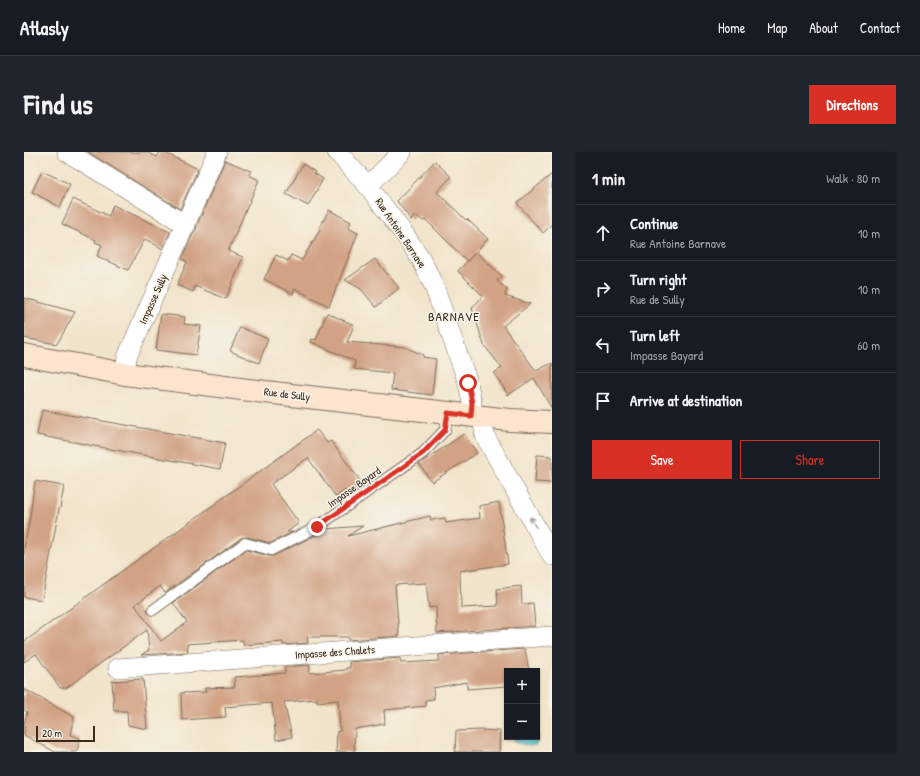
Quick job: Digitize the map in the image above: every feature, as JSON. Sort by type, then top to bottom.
[{"type":"street","points":[[67,152],[186,225]]},
{"type":"street","name":"Impasse Sully","points":[[125,374],[127,357],[217,152]]},
{"type":"street","name":"Rue Antoine Barnave","points":[[337,152],[368,186],[421,259],[434,286],[468,383],[472,403],[484,430],[485,436],[552,556]]},
{"type":"street","points":[[368,186],[402,152]]},
{"type":"street","name":"Rue de Sully","points":[[24,355],[125,374],[273,393],[510,420],[552,422]]},
{"type":"street","name":"Impasse des Chalets","points":[[118,668],[552,636]]},
{"type":"lane","name":"Impasse Bayard","points":[[153,610],[246,542],[271,550],[317,527],[423,453],[445,430],[448,413]]},
{"type":"water","points":[[515,740],[538,740],[536,745],[529,746],[515,742]]},
{"type":"building","points":[[88,152],[146,152],[157,157],[160,152],[163,152],[198,169],[180,209]]},
{"type":"building","points":[[225,160],[251,171],[249,175],[259,180],[228,251],[243,257],[226,299],[195,286],[193,292],[177,285],[187,262],[182,259],[196,230]]},
{"type":"building","points":[[435,161],[451,177],[437,192],[488,239],[476,252],[502,276],[497,281],[507,289],[505,296],[530,304],[503,326],[536,371],[552,363],[552,409],[534,378],[508,395],[494,373],[502,368],[484,345],[472,308],[483,296],[458,271],[475,253],[467,261],[426,220],[423,221],[416,215],[411,220],[397,201]]},
{"type":"building","points":[[303,164],[323,179],[308,206],[286,194]]},
{"type":"building","points":[[42,171],[70,184],[60,207],[32,192]]},
{"type":"building","points":[[552,174],[552,224],[543,233],[517,203]]},
{"type":"building","points":[[73,199],[109,216],[113,205],[170,232],[163,249],[145,239],[128,270],[97,256],[102,245],[95,242],[96,240],[62,224]]},
{"type":"building","points":[[329,210],[351,222],[348,228],[358,233],[329,306],[295,289],[293,294],[264,279],[276,255],[288,261],[291,255],[302,260],[320,230],[319,229]]},
{"type":"building","points":[[375,259],[399,288],[376,307],[361,289],[345,280]]},
{"type":"building","points":[[24,298],[75,312],[57,344],[24,338]]},
{"type":"building","points":[[327,313],[354,325],[347,342],[405,347],[423,355],[423,357],[436,359],[432,395],[391,390],[393,373],[354,369],[355,361],[311,342],[312,339],[316,340]]},
{"type":"building","points":[[161,314],[185,317],[184,324],[201,326],[196,355],[156,350]]},
{"type":"building","points":[[240,327],[268,339],[259,363],[230,351]]},
{"type":"building","points":[[42,410],[225,443],[220,469],[37,435]]},
{"type":"building","points":[[317,430],[327,443],[331,441],[364,486],[350,496],[345,490],[336,497],[308,458],[271,484],[299,523],[287,532],[293,532],[270,543],[247,537],[241,538],[165,593],[160,586],[135,605],[161,641],[187,622],[173,603],[246,550],[273,556],[320,533],[325,529],[363,526],[348,536],[430,516],[431,520],[445,518],[446,523],[480,518],[479,506],[499,502],[508,564],[460,571],[461,608],[498,606],[497,589],[521,586],[522,604],[533,603],[535,626],[437,633],[436,607],[429,608],[426,583],[395,585],[399,636],[348,640],[348,637],[307,637],[308,643],[283,645],[283,642],[243,645],[243,640],[187,644],[188,652],[141,655],[149,650],[147,630],[66,688],[60,688],[36,654],[24,662],[24,642]]},
{"type":"building","points":[[464,434],[477,453],[432,482],[419,464]]},
{"type":"building","points":[[537,455],[552,456],[552,483],[535,482]]},
{"type":"building","points":[[35,481],[64,486],[42,600],[24,597],[24,548]]},
{"type":"building","points":[[525,649],[528,668],[504,668],[504,686],[467,689],[467,682],[433,688],[434,699],[425,700],[426,706],[384,710],[385,724],[355,729],[354,752],[336,752],[337,732],[340,731],[338,700],[317,702],[317,699],[284,702],[292,737],[276,740],[272,703],[225,707],[226,717],[182,720],[181,693],[206,692],[205,688],[235,687],[234,677],[285,673],[285,667],[309,665],[310,673],[346,670],[346,668],[350,668],[349,662],[400,658],[401,663],[439,661],[439,655]]},
{"type":"building","points":[[143,679],[147,729],[128,725],[127,711],[114,711],[112,681]]},
{"type":"building","points":[[24,689],[74,717],[70,735],[80,738],[77,752],[55,752],[24,735],[24,724],[27,712],[24,710]]},
{"type":"building","points":[[456,731],[500,731],[499,752],[455,752]]},
{"type":"district","name":"BARNAVE","points":[[454,316]]},
{"type":"route","points":[[317,527],[423,453],[445,430],[448,413],[471,416],[472,403],[468,383]]}]
